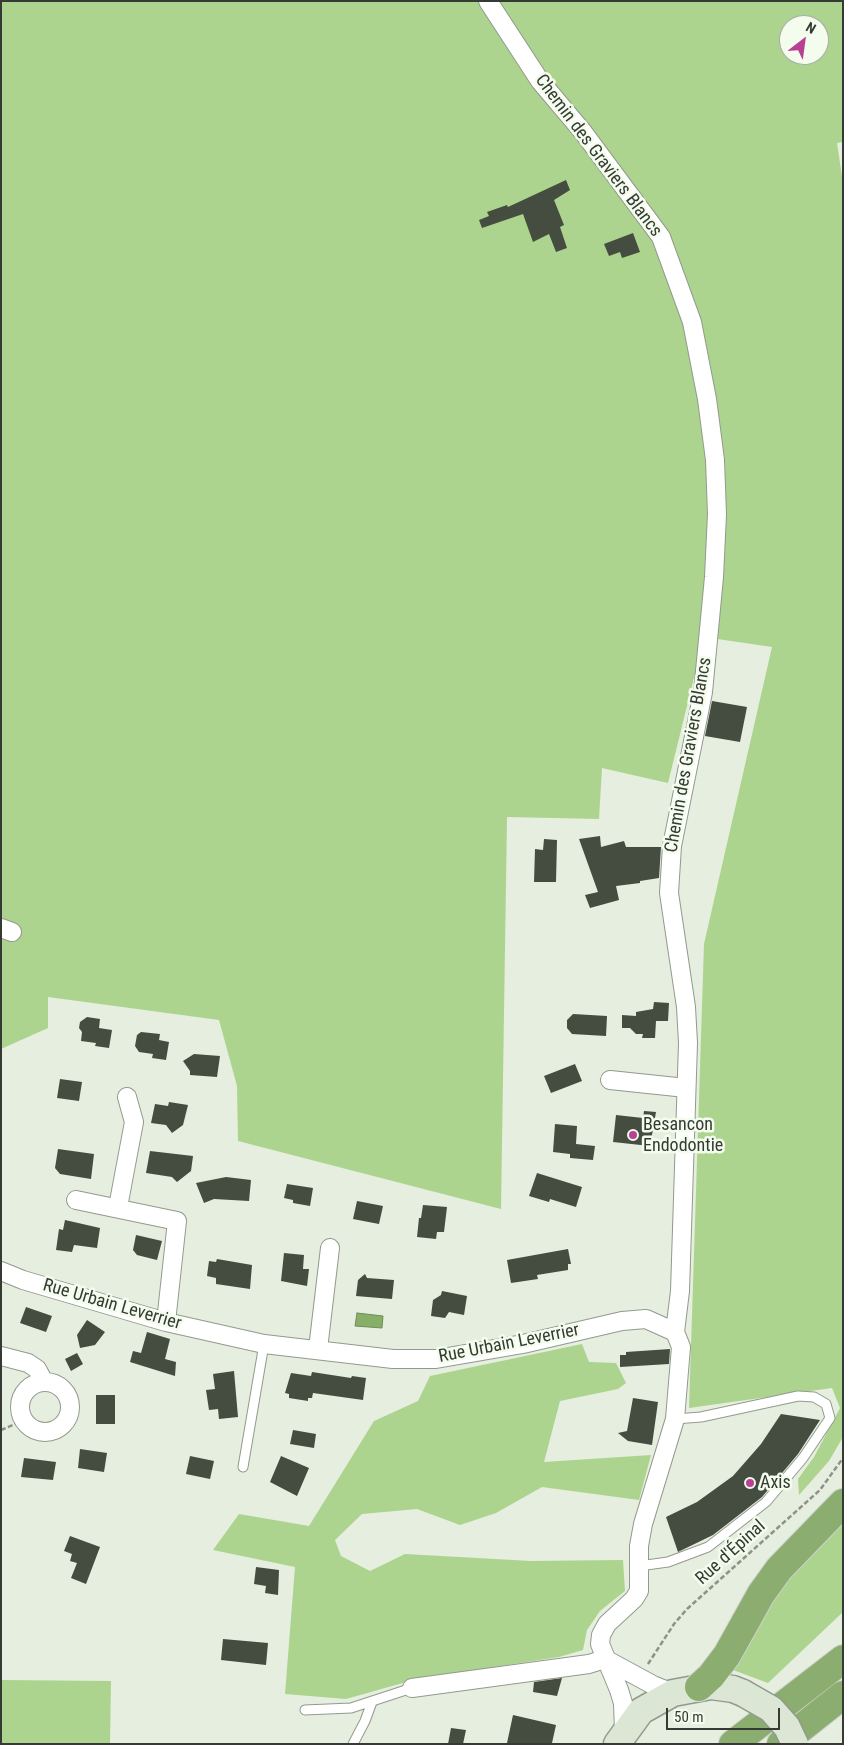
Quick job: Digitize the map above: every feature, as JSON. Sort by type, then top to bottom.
[{"type":"highway","points":[[699,1686],[711,1676],[726,1656],[761,1594],[779,1569],[843,1503]]},
{"type":"highway","points":[[733,1744],[843,1659]]},
{"type":"highway","points":[[780,1744],[843,1695]]},
{"type":"main road","points":[[621,1738],[642,1711],[673,1692],[699,1686],[720,1686],[743,1693],[770,1709],[787,1728],[795,1744]]},
{"type":"street","name":"Chemin des Graviers Blancs","points":[[488,1],[540,81],[583,132],[661,237],[692,322],[707,399],[715,460],[717,514],[714,576],[703,692],[672,846],[669,893],[686,1007],[688,1042],[680,1291],[675,1332]]},
{"type":"street","points":[[610,1080],[686,1088]]},
{"type":"street","points":[[118,1207],[134,1122],[127,1096]]},
{"type":"street","points":[[76,1200],[118,1207],[177,1221],[166,1322]]},
{"type":"street","points":[[318,1349],[330,1248]]},
{"type":"street","name":"Rue Urbain Leverrier","points":[[1,1271],[23,1280],[166,1322],[264,1344],[393,1359],[436,1359],[523,1344],[622,1321],[646,1320],[675,1332]]},
{"type":"street","points":[[621,1738],[623,1703],[600,1644],[601,1635],[607,1624],[639,1591],[639,1546],[643,1524],[675,1420],[681,1347],[675,1332]]},
{"type":"street","points":[[1,1356],[28,1364],[37,1369],[44,1382]]},
{"type":"street","points":[[44,1382],[52,1384],[66,1394],[69,1410],[67,1418],[56,1430],[47,1432],[39,1431],[25,1422],[20,1408],[21,1400],[30,1388],[44,1382]]},
{"type":"street","points":[[412,1688],[589,1664],[605,1659],[653,1685],[673,1692]]},
{"type":"lane","points":[[243,1467],[264,1344]]},
{"type":"lane","points":[[639,1566],[668,1562],[708,1547],[766,1502],[804,1458],[830,1418],[826,1404],[814,1397],[798,1396],[701,1418],[675,1420]]},
{"type":"lane","points":[[305,1710],[351,1708],[412,1688]]},
{"type":"lane","points":[[353,1744],[365,1722],[372,1702]]},
{"type":"path","points":[[1,1430],[25,1422]]},
{"type":"path","name":"Rue d'Épinal","points":[[646,1666],[687,1609],[820,1490],[843,1458]]},
{"type":"shaded area","points":[[1,1],[843,1],[843,142],[837,143],[843,183],[843,1437],[829,1461],[799,1495],[798,1479],[814,1457],[840,1408],[832,1388],[689,1408],[704,944],[772,647],[704,637],[668,783],[602,768],[599,819],[507,817],[501,1209],[238,1141],[237,1086],[219,1020],[48,997],[48,1028],[1,1049]]},
{"type":"shaded area","points":[[357,1313],[383,1316],[382,1328],[355,1326]]},
{"type":"shaded area","points":[[582,1344],[589,1362],[616,1363],[626,1383],[618,1389],[560,1401],[544,1462],[651,1455],[639,1500],[542,1487],[496,1513],[460,1525],[417,1509],[362,1514],[335,1540],[341,1556],[370,1571],[405,1554],[531,1561],[623,1560],[625,1591],[600,1611],[587,1630],[583,1650],[559,1657],[417,1679],[346,1699],[285,1694],[295,1567],[213,1550],[239,1514],[309,1526],[374,1421],[418,1401],[430,1376]]},
{"type":"shaded area","points":[[843,1522],[843,1612],[768,1683],[733,1670],[762,1610],[779,1584]]},
{"type":"shaded area","points":[[1,1680],[111,1681],[110,1744],[1,1744]]},
{"type":"building","points":[[566,180],[570,190],[554,200],[564,225],[560,227],[567,248],[556,252],[549,234],[533,242],[523,214],[482,228],[479,220],[489,216],[487,212],[507,205],[508,207]]},
{"type":"building","points":[[633,233],[640,252],[622,258],[620,252],[609,256],[604,244]]},
{"type":"building","points":[[712,701],[747,707],[740,742],[705,736]]},
{"type":"building","points":[[600,836],[601,847],[624,841],[626,847],[661,847],[659,878],[616,886],[619,900],[590,908],[585,895],[598,892],[579,839]]},
{"type":"building","points":[[544,839],[557,840],[556,882],[534,882],[535,849],[543,850]]},
{"type":"building","points":[[654,1002],[669,1003],[668,1021],[656,1021],[655,1038],[642,1038],[643,1034],[636,1034],[630,1028],[622,1028],[622,1015],[636,1016],[636,1012],[653,1009]]},
{"type":"building","points":[[573,1014],[607,1016],[606,1036],[572,1034],[567,1028],[567,1020]]},
{"type":"building","points":[[87,1017],[100,1019],[99,1028],[112,1030],[109,1048],[95,1046],[96,1043],[81,1041],[80,1022]]},
{"type":"building","points":[[141,1032],[160,1034],[159,1040],[169,1042],[166,1060],[152,1058],[153,1054],[139,1052],[135,1046],[137,1035]]},
{"type":"building","points":[[194,1054],[220,1056],[217,1077],[190,1075],[190,1071],[183,1061]]},
{"type":"building","points":[[575,1064],[582,1081],[551,1093],[544,1076]]},
{"type":"building","points":[[60,1079],[82,1082],[79,1101],[57,1098]]},
{"type":"building","points":[[169,1102],[188,1105],[183,1125],[172,1133],[166,1125],[151,1123],[155,1104],[168,1106]]},
{"type":"building","name":"Besancon Endodontie","points":[[644,1111],[656,1112],[650,1146],[613,1142],[616,1115],[643,1118]]},
{"type":"building","points":[[555,1124],[577,1126],[576,1144],[595,1146],[593,1160],[570,1158],[570,1154],[553,1152]]},
{"type":"building","points":[[58,1149],[94,1154],[91,1179],[60,1174],[55,1168]]},
{"type":"building","points":[[150,1151],[193,1156],[191,1171],[177,1182],[172,1177],[146,1173]]},
{"type":"building","points":[[537,1173],[582,1187],[576,1207],[550,1199],[549,1202],[529,1196]]},
{"type":"building","points":[[226,1177],[251,1180],[249,1201],[214,1199],[204,1203],[196,1183]]},
{"type":"building","points":[[287,1184],[313,1188],[310,1206],[293,1203],[293,1200],[284,1198]]},
{"type":"building","points":[[357,1201],[383,1206],[379,1224],[353,1219]]},
{"type":"building","points":[[423,1205],[447,1207],[444,1232],[437,1232],[436,1239],[417,1237],[419,1218],[421,1218]]},
{"type":"building","points":[[65,1220],[100,1228],[97,1248],[74,1245],[72,1252],[56,1250],[59,1229],[63,1230]]},
{"type":"building","points":[[136,1235],[162,1241],[157,1260],[137,1255],[133,1250]]},
{"type":"building","points":[[568,1249],[571,1264],[568,1264],[568,1270],[537,1275],[538,1279],[511,1283],[507,1260]]},
{"type":"building","points":[[284,1253],[304,1255],[303,1269],[309,1269],[307,1286],[281,1281]]},
{"type":"building","points":[[217,1259],[252,1265],[250,1289],[216,1284],[216,1278],[207,1276],[209,1261],[216,1262]]},
{"type":"building","points":[[365,1274],[367,1278],[394,1280],[392,1299],[356,1296],[358,1280]]},
{"type":"building","points":[[442,1291],[467,1296],[464,1315],[449,1312],[445,1318],[431,1316],[433,1300],[441,1295]]},
{"type":"building","points":[[26,1307],[52,1316],[46,1332],[20,1323]]},
{"type":"building","points":[[87,1320],[105,1332],[95,1345],[80,1348],[77,1335]]},
{"type":"building","points":[[147,1332],[170,1339],[165,1359],[176,1362],[175,1376],[130,1362],[133,1351],[141,1353]]},
{"type":"building","points":[[670,1349],[669,1364],[620,1367],[620,1355],[626,1355],[626,1352]]},
{"type":"building","points":[[77,1353],[83,1364],[71,1371],[65,1359]]},
{"type":"building","points":[[234,1371],[238,1417],[219,1419],[218,1409],[209,1410],[206,1390],[215,1389],[213,1374]]},
{"type":"building","points":[[312,1372],[351,1378],[352,1376],[366,1378],[363,1400],[313,1393],[312,1398],[308,1398],[308,1401],[289,1398],[289,1394],[285,1393],[291,1373],[311,1376]]},
{"type":"building","points":[[96,1395],[115,1395],[115,1424],[96,1424]]},
{"type":"building","points":[[633,1398],[658,1402],[652,1445],[628,1441],[618,1433],[627,1431]]},
{"type":"building","name":"Axis","points":[[781,1414],[820,1420],[798,1454],[762,1497],[713,1535],[678,1552],[666,1517],[697,1502],[733,1476],[761,1444]]},
{"type":"building","points":[[293,1430],[316,1434],[314,1448],[290,1444]]},
{"type":"building","points":[[80,1449],[107,1453],[104,1472],[78,1468]]},
{"type":"building","points":[[190,1456],[214,1461],[210,1479],[186,1474]]},
{"type":"building","points":[[281,1456],[309,1468],[297,1496],[270,1482]]},
{"type":"building","points":[[24,1458],[56,1462],[53,1480],[21,1477]]},
{"type":"building","points":[[70,1536],[100,1547],[86,1584],[71,1578],[77,1563],[70,1561],[72,1554],[64,1551]]},
{"type":"building","points":[[256,1567],[279,1570],[278,1595],[265,1593],[266,1586],[254,1584]]},
{"type":"building","points":[[223,1639],[268,1643],[266,1665],[221,1660]]},
{"type":"building","points":[[562,1678],[557,1696],[533,1692],[534,1682]]},
{"type":"building","points":[[513,1715],[556,1725],[552,1743],[507,1743]]},
{"type":"building","points":[[451,1728],[466,1730],[463,1744],[448,1744]]},
{"type":"place","name":"Besancon Endodontie","points":[[633,1135]]},
{"type":"place","name":"Axis","points":[[750,1483]]}]
